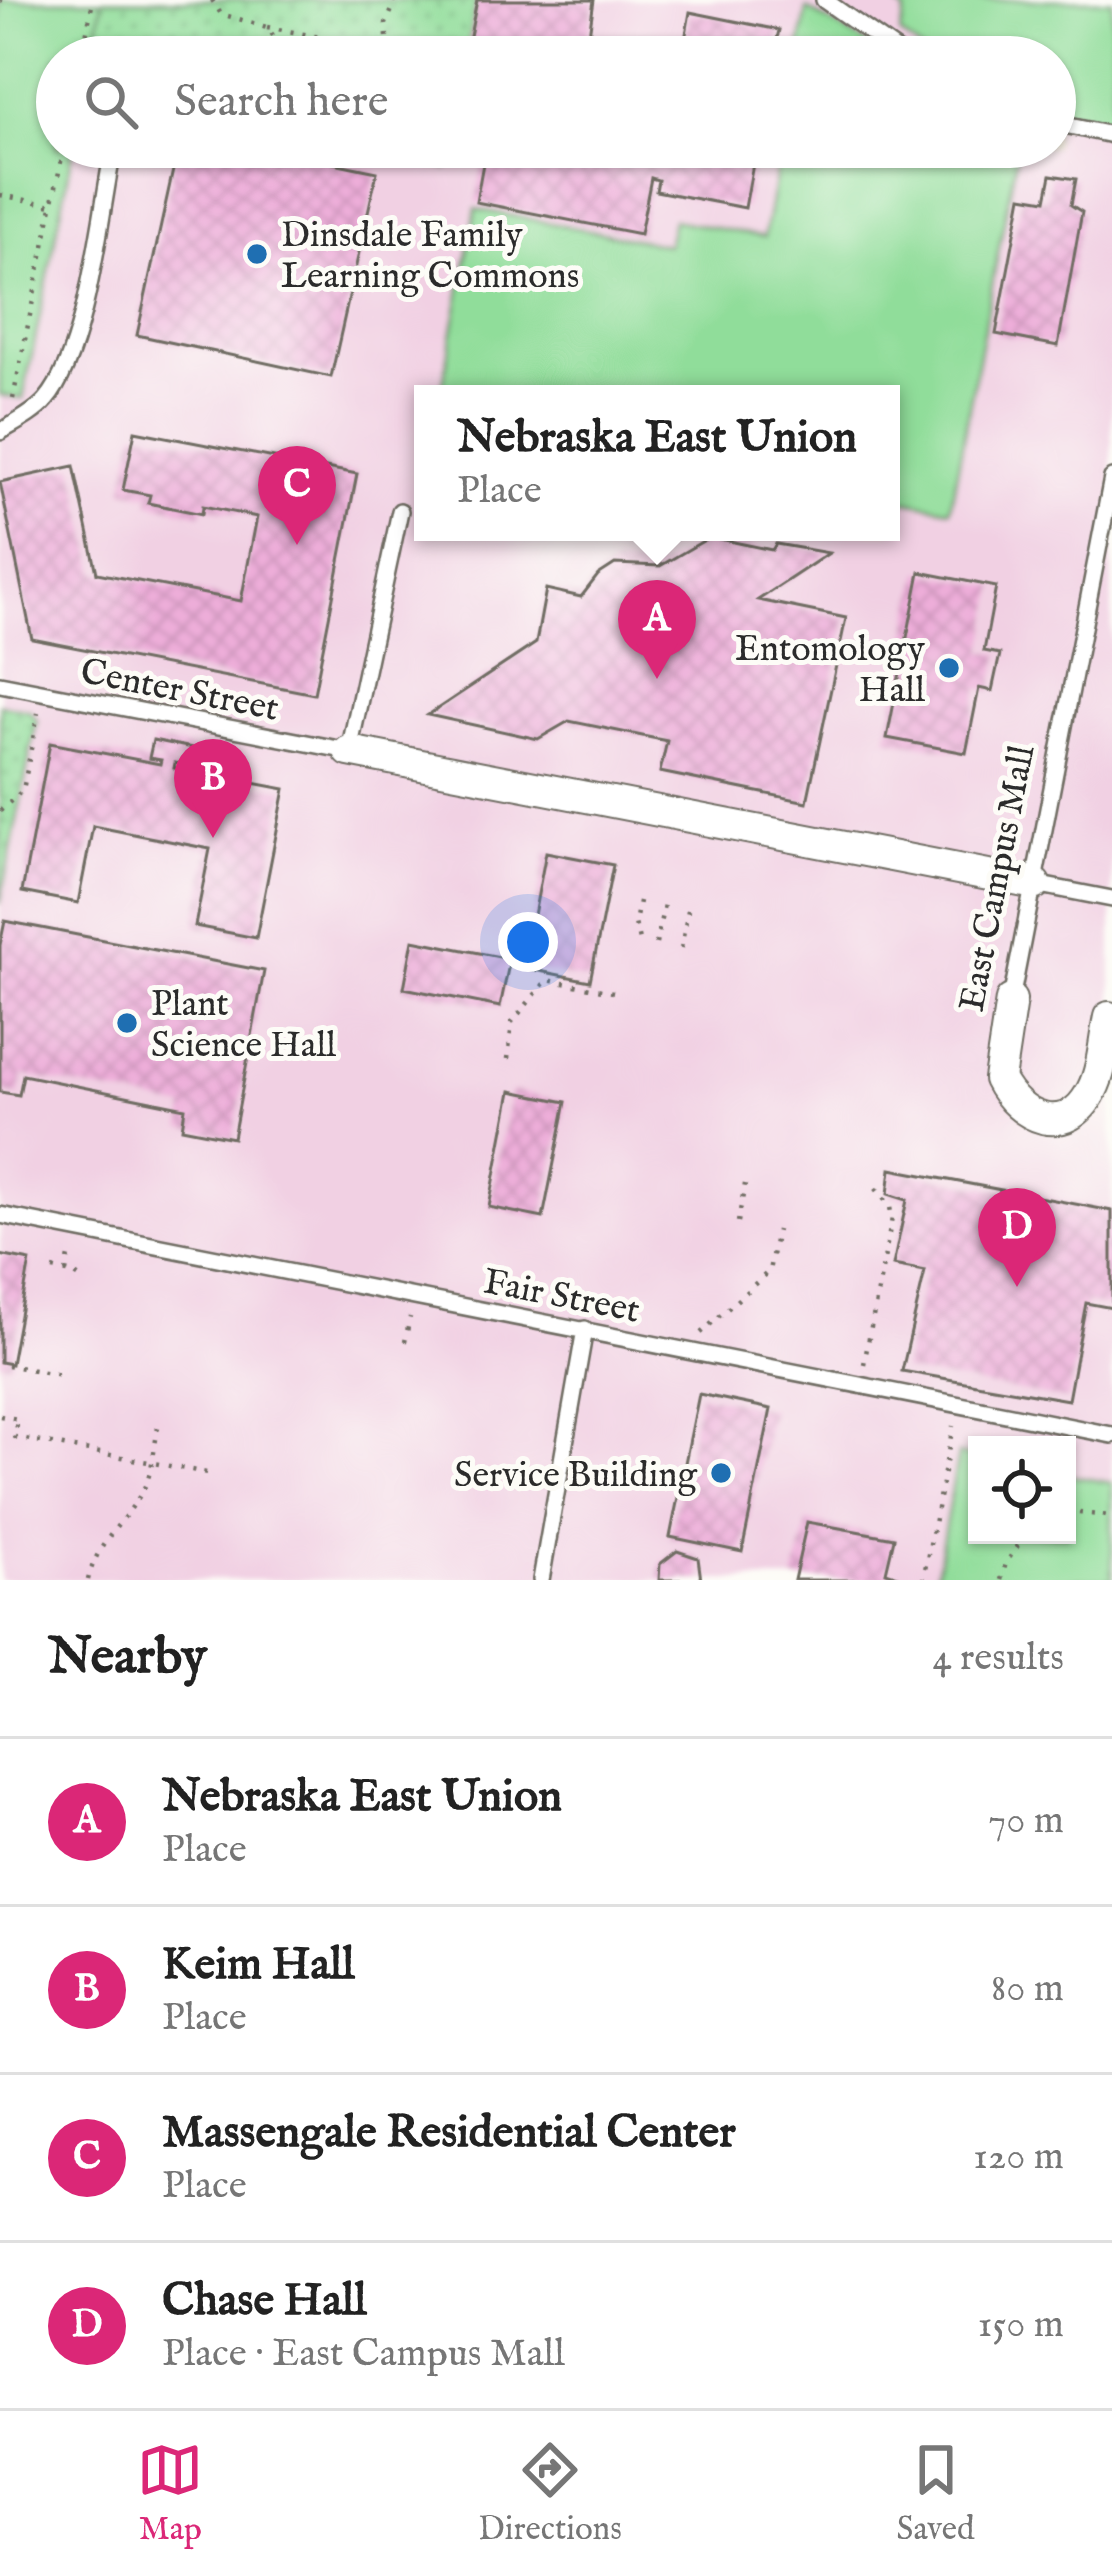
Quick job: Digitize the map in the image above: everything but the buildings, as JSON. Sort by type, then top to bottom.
[{"type":"street","points":[[349,751],[1035,884]]},
{"type":"street","name":"East Campus Mall","points":[[1011,1000],[999,1079],[1020,1109],[1038,1118],[1070,1114],[1084,1103],[1096,1080],[1110,1007]]},
{"type":"lane","points":[[824,0],[875,36]]},
{"type":"lane","points":[[1076,127],[1112,135]]},
{"type":"lane","points":[[0,432],[43,404],[63,377],[75,346],[110,168]]},
{"type":"lane","name":"East Campus Mall","points":[[1011,1000],[1108,521],[1112,478]]},
{"type":"lane","points":[[349,751],[400,511]]},
{"type":"lane","name":"Center Street","points":[[0,683],[349,751]]},
{"type":"lane","points":[[1035,884],[1112,899]]},
{"type":"lane","name":"Fair Street","points":[[0,1215],[1112,1435]]},
{"type":"lane","points":[[541,1580],[585,1329]]},
{"type":"path","points":[[86,36],[93,0]]},
{"type":"path","points":[[212,0],[221,14],[314,36]]},
{"type":"path","points":[[387,36],[386,24],[396,0]]},
{"type":"path","points":[[267,27],[274,36]]},
{"type":"path","points":[[13,399],[60,168]]},
{"type":"path","points":[[0,195],[52,206]]},
{"type":"path","points":[[0,812],[23,790],[39,707]]},
{"type":"path","points":[[639,901],[635,923],[639,940]]},
{"type":"path","points":[[656,944],[664,904]]},
{"type":"path","points":[[681,948],[688,910]]},
{"type":"path","points":[[508,1059],[512,1022],[547,980],[613,992]]},
{"type":"path","points":[[738,1222],[746,1184]]},
{"type":"path","points":[[863,1370],[892,1218],[874,1186]]},
{"type":"path","points":[[697,1337],[769,1271],[777,1230]]},
{"type":"path","points":[[66,1272],[68,1256]]},
{"type":"path","points":[[53,1269],[84,1281]]},
{"type":"path","points":[[405,1342],[410,1317]]},
{"type":"path","points":[[7,1364],[66,1376]]},
{"type":"path","points":[[923,1580],[956,1414]]},
{"type":"path","points":[[0,1415],[18,1419],[15,1437],[206,1473]]},
{"type":"path","points":[[88,1580],[102,1543],[141,1493],[158,1427]]},
{"type":"path","points":[[1076,1512],[1112,1516]]},
{"type":"path","points":[[1001,1580],[1019,1544]]},
{"type":"shaded area","points":[[0,0],[1112,0],[1112,1580],[0,1580]]},
{"type":"green space","points":[[0,0],[103,0],[96,36],[36,36],[36,168],[70,168],[23,399],[0,395]]},
{"type":"green space","points":[[103,0],[477,0],[470,36],[96,36]]},
{"type":"green space","points":[[890,0],[1112,0],[1112,122],[1076,115],[1076,36],[903,36],[906,12]]},
{"type":"green space","points":[[807,9],[853,36],[802,36]]},
{"type":"green space","points":[[777,168],[1014,168],[950,509],[900,500],[900,385],[443,385],[476,209],[667,245],[673,220],[764,237]]},
{"type":"green space","points":[[0,704],[29,710],[37,720],[0,904]]},
{"type":"green space","points":[[958,1455],[968,1457],[968,1544],[1076,1544],[1076,1477],[1112,1483],[1112,1580],[935,1580]]},
{"type":"place","name":"Dinsdale Family Learning Commons","points":[[257,254]]},
{"type":"place","name":"Massengale Residential Center","points":[[297,545]]},
{"type":"place","name":"Entomology Hall","points":[[949,668]]},
{"type":"place","name":"Nebraska East Union","points":[[657,679]]},
{"type":"place","name":"Keim Hall","points":[[213,838]]},
{"type":"place","name":"Plant Science Hall","points":[[127,1023]]},
{"type":"place","name":"Chase Hall","points":[[1017,1287]]},
{"type":"place","name":"Service Building","points":[[721,1473]]}]
